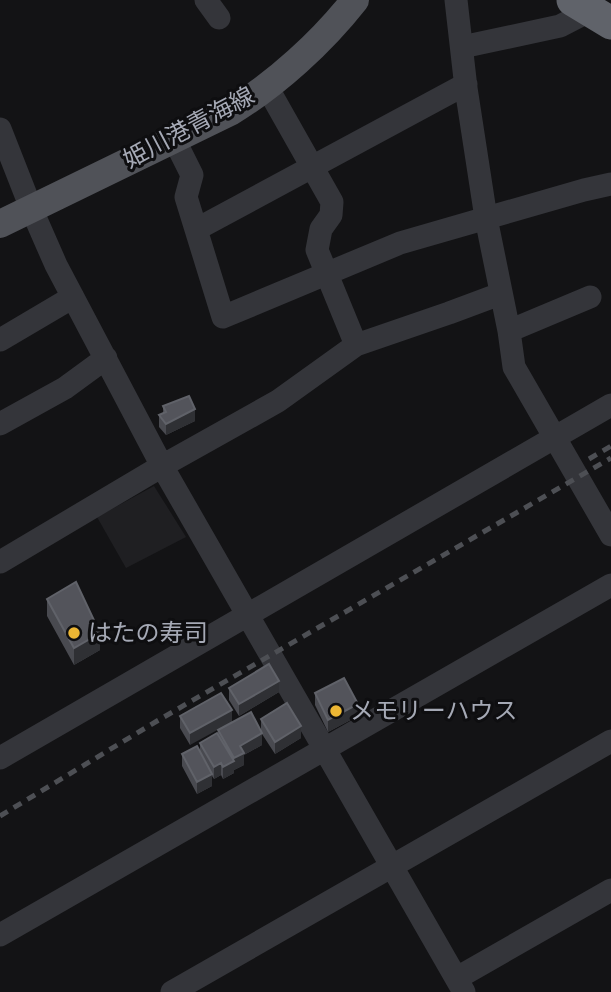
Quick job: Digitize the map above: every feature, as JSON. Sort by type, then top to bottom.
[{"type":"main road","name":"姫川港青海線","points":[[0,224],[252,99],[327,33],[355,0]]},
{"type":"street","points":[[456,0],[486,218],[514,367],[611,535]]},
{"type":"street","points":[[462,47],[560,26],[592,11]]},
{"type":"street","points":[[197,229],[466,83]]},
{"type":"street","points":[[267,87],[332,202],[331,215],[321,229],[317,250],[356,345]]},
{"type":"street","points":[[0,129],[57,265],[162,466],[460,985],[611,890]]},
{"type":"street","points":[[174,139],[192,175],[186,197],[223,317],[401,243],[611,184]]},
{"type":"street","points":[[0,562],[278,401],[356,345],[500,294]]},
{"type":"street","points":[[0,340],[73,297]]},
{"type":"street","points":[[509,331],[590,297]]},
{"type":"street","points":[[0,424],[65,388],[106,358]]},
{"type":"street","points":[[0,758],[611,405]]},
{"type":"street","points":[[0,935],[611,585]]},
{"type":"street","points":[[172,992],[611,741]]},
{"type":"shaded area","points":[[154,486],[186,537],[126,568],[97,517]]},
{"type":"building","points":[[189,396],[195,409],[166,424],[159,415],[166,412],[163,406]]},
{"type":"building","points":[[76,582],[100,633],[74,648],[47,599]]},
{"type":"building","points":[[269,664],[279,681],[239,704],[229,688]]},
{"type":"building","points":[[344,678],[358,704],[328,720],[315,693]]},
{"type":"building","points":[[221,693],[232,710],[190,733],[180,716]]},
{"type":"building","points":[[287,703],[301,726],[275,742],[261,719]]},
{"type":"building","points":[[251,712],[262,733],[240,746],[244,753],[234,758],[218,730]]},
{"type":"building","points":[[217,733],[234,761],[223,767],[221,763],[214,767],[200,743]]},
{"type":"building","points":[[197,746],[212,774],[197,782],[182,754]]},
{"type":"railway","points":[[589,459],[611,446]]},
{"type":"railway","points":[[0,816],[157,721],[611,458]]},
{"type":"place","name":"はたの寿司","points":[[74,633]]},
{"type":"place","name":"メモリーハウス","points":[[336,711]]}]
